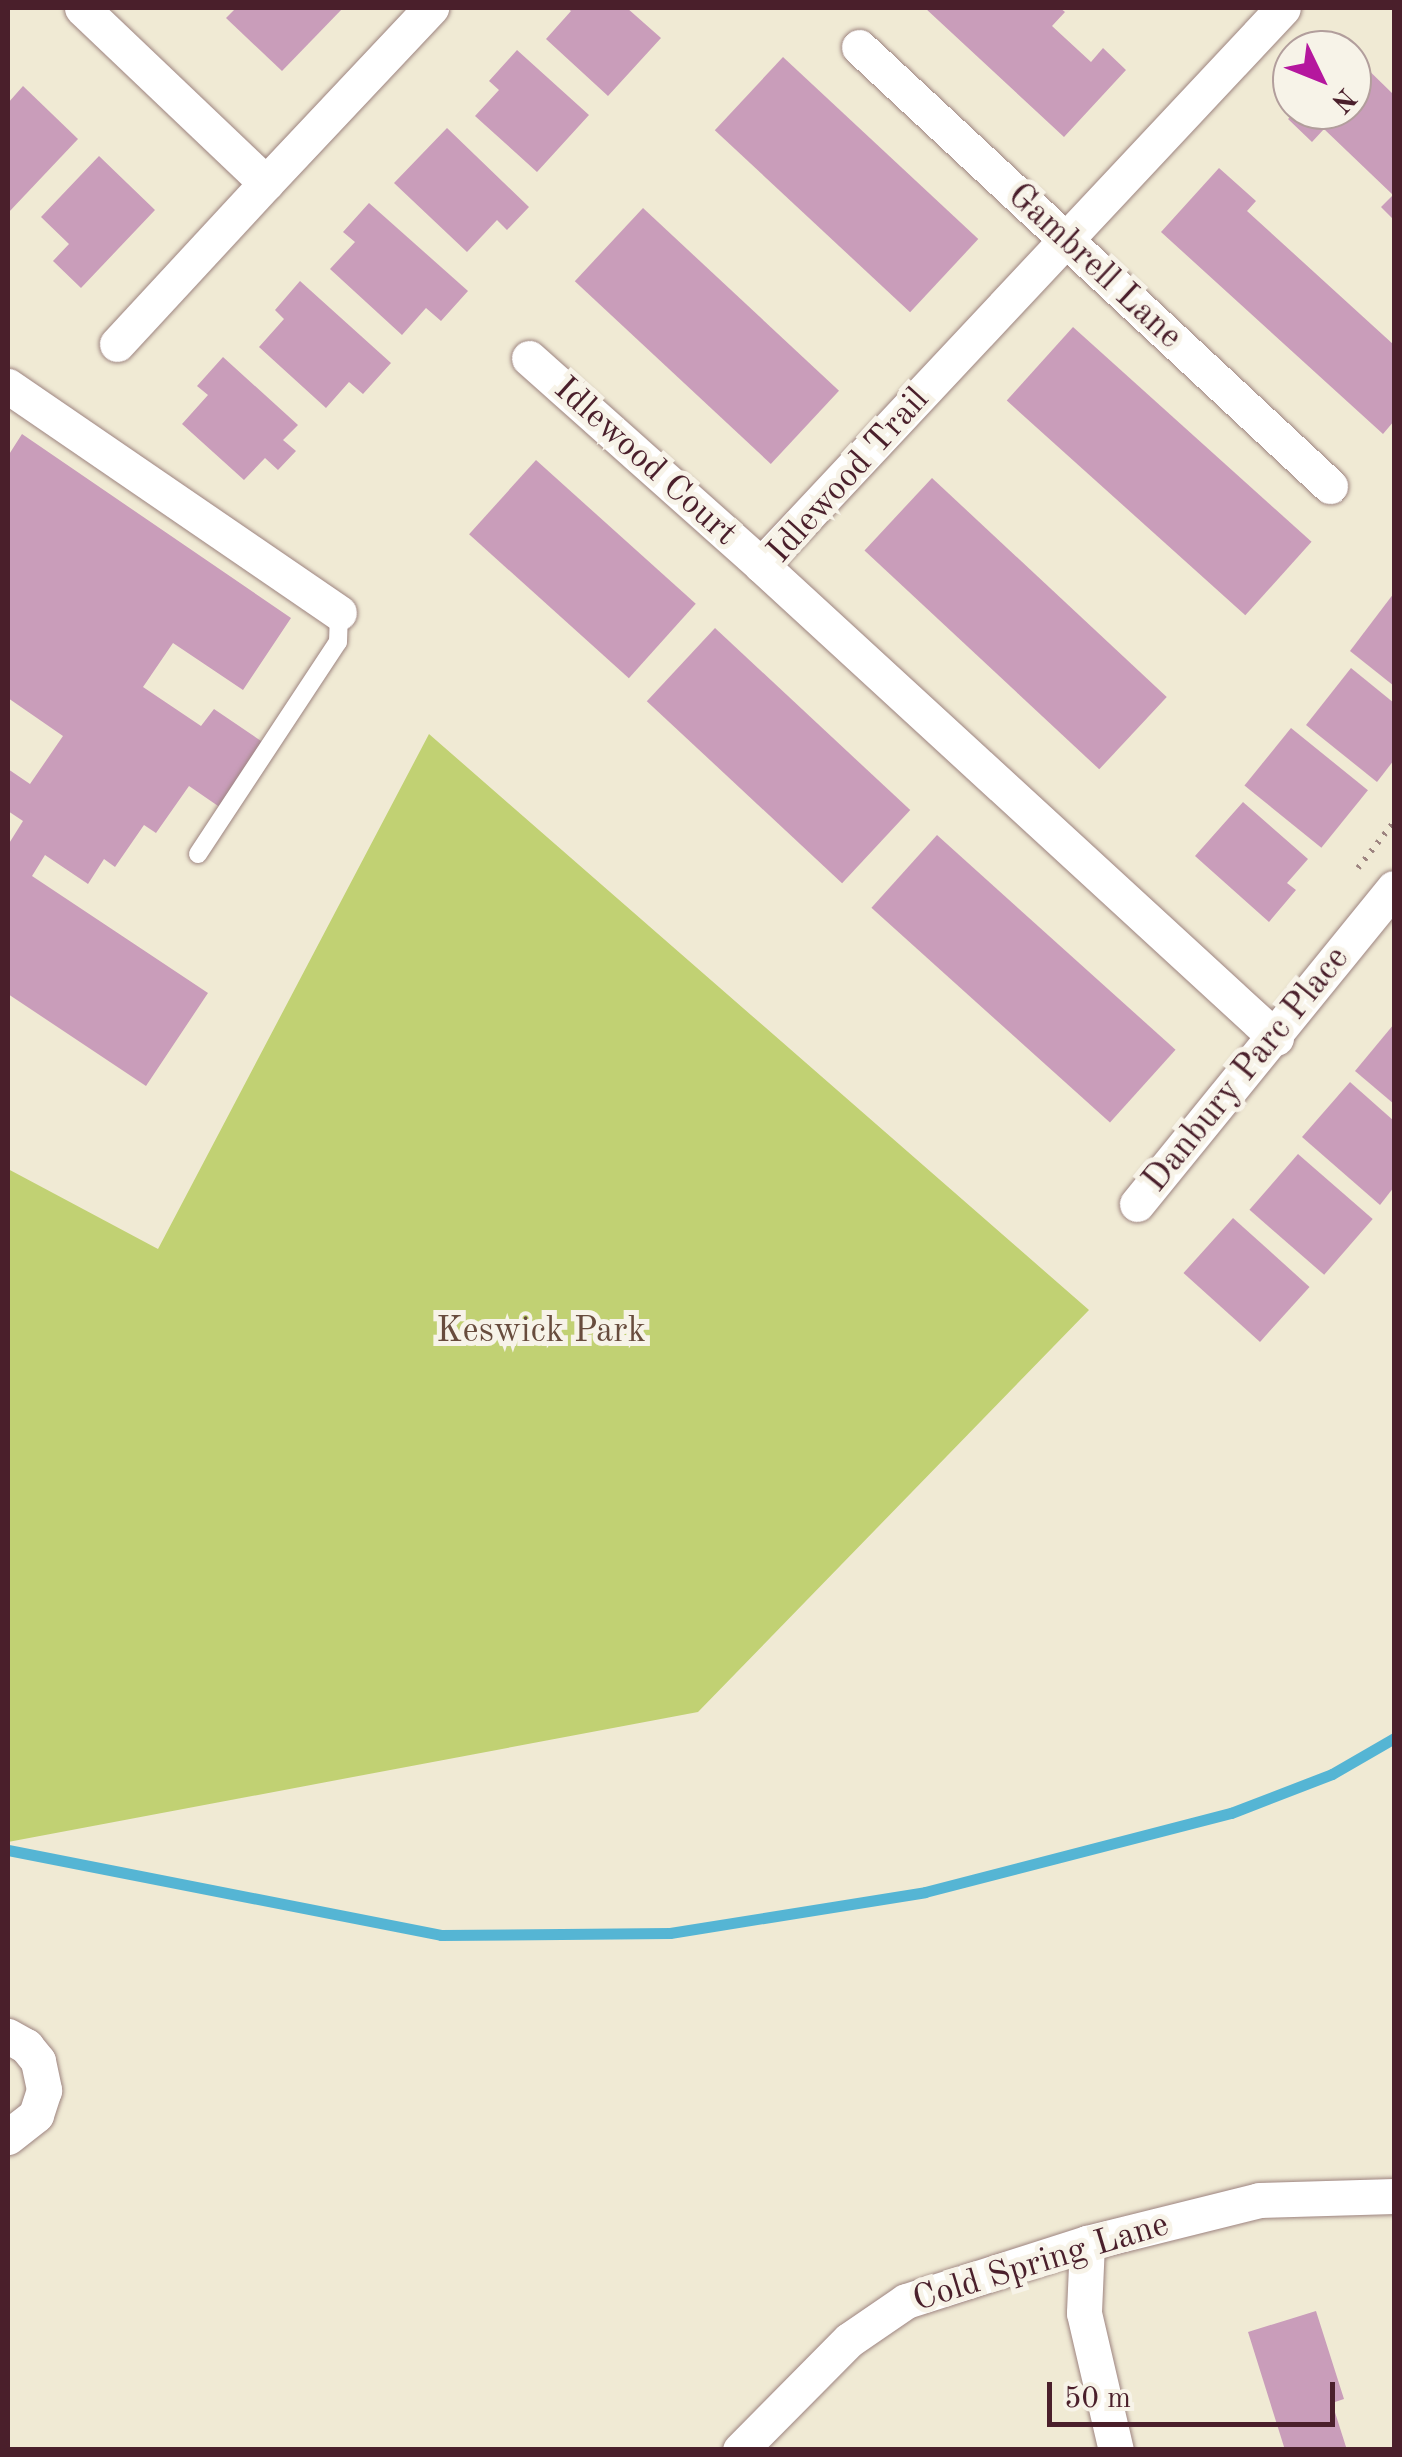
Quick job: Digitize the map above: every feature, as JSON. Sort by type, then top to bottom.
[{"type":"street","points":[[82,8],[266,183]]},
{"type":"street","points":[[117,344],[431,8]]},
{"type":"street","name":"Idlewood Trail","points":[[1276,1038],[761,565],[1282,8]]},
{"type":"street","name":"Gambrell Lane","points":[[859,48],[1330,486]]},
{"type":"street","name":"Idlewood Court","points":[[529,358],[761,565]]},
{"type":"street","points":[[8,386],[339,613]]},
{"type":"street","name":"Danbury Parc Place","points":[[1137,1204],[1276,1038],[1394,888]]},
{"type":"street","points":[[8,2036],[26,2046],[38,2061],[44,2090],[36,2116],[8,2137]]},
{"type":"street","name":"Cold Spring Lane","points":[[740,2450],[849,2340],[906,2301],[1087,2243],[1259,2200],[1394,2196]]},
{"type":"street","points":[[1087,2243],[1084,2313],[1116,2450]]},
{"type":"lane","points":[[198,854],[338,642],[339,613]]},
{"type":"green space","name":"Keswick Park","points":[[429,734],[1089,1310],[698,1712],[8,1842],[8,1169],[158,1249]]},
{"type":"building","points":[[236,8],[343,8],[282,71],[226,18]]},
{"type":"building","points":[[567,8],[627,8],[661,38],[608,96],[546,39],[571,11]]},
{"type":"building","points":[[925,8],[1060,8],[1065,12],[1052,26],[1091,62],[1103,48],[1126,70],[1064,137]]},
{"type":"building","points":[[517,50],[589,115],[537,172],[475,116],[499,90],[489,81]]},
{"type":"building","points":[[783,57],[978,239],[910,312],[715,130]]},
{"type":"building","points":[[1372,74],[1394,95],[1394,220],[1381,207],[1393,195],[1325,130],[1372,130]]},
{"type":"building","points":[[23,86],[78,139],[8,213],[8,103]]},
{"type":"building","points":[[447,128],[529,207],[507,230],[497,220],[467,252],[394,183]]},
{"type":"building","points":[[1299,130],[1323,130],[1312,142]]},
{"type":"building","points":[[99,156],[155,210],[81,288],[53,261],[69,244],[41,217]]},
{"type":"building","points":[[1219,168],[1256,201],[1247,211],[1394,345],[1394,421],[1383,434],[1161,232]]},
{"type":"building","points":[[369,203],[468,291],[441,321],[426,308],[402,335],[330,269],[355,242],[343,232]]},
{"type":"building","points":[[643,208],[839,391],[771,464],[575,281]]},
{"type":"building","points":[[300,281],[391,363],[363,394],[349,382],[326,408],[259,347],[284,319],[275,310]]},
{"type":"building","points":[[1073,327],[1312,542],[1245,615],[1007,401]]},
{"type":"building","points":[[223,357],[298,425],[283,440],[296,451],[278,470],[265,458],[244,480],[182,424],[208,395],[197,386]]},
{"type":"building","points":[[22,434],[291,618],[243,690],[173,643],[143,687],[201,726],[214,709],[264,743],[221,808],[189,786],[156,833],[144,825],[115,867],[104,859],[88,884],[45,855],[32,876],[208,993],[146,1086],[8,994],[8,845],[23,821],[8,811],[8,769],[30,784],[63,736],[8,698],[8,456]]},
{"type":"building","points":[[536,460],[696,604],[629,678],[469,534]]},
{"type":"building","points":[[932,478],[1167,697],[1099,769],[864,550]]},
{"type":"building","points":[[1394,593],[1394,686],[1350,651]]},
{"type":"building","points":[[715,628],[910,810],[842,883],[647,701]]},
{"type":"building","points":[[1351,668],[1394,703],[1394,760],[1377,782],[1306,725]]},
{"type":"building","points":[[1291,728],[1368,790],[1321,848],[1244,786]]},
{"type":"building","points":[[1243,802],[1308,859],[1287,883],[1296,890],[1269,922],[1195,856]]},
{"type":"building","points":[[937,835],[1176,1050],[1110,1123],[871,908]]},
{"type":"building","points":[[1394,1024],[1394,1104],[1355,1071]]},
{"type":"building","points":[[1350,1082],[1394,1121],[1394,1187],[1380,1205],[1302,1137]]},
{"type":"building","points":[[1298,1154],[1373,1219],[1324,1275],[1249,1210]]},
{"type":"building","points":[[1233,1218],[1310,1287],[1260,1342],[1183,1273]]},
{"type":"building","points":[[1316,2311],[1344,2399],[1332,2403],[1347,2450],[1285,2450],[1248,2332]]},
{"type":"waterway","points":[[8,1850],[441,1935],[670,1933],[925,1892],[1231,1813],[1332,1774],[1394,1738]]}]
